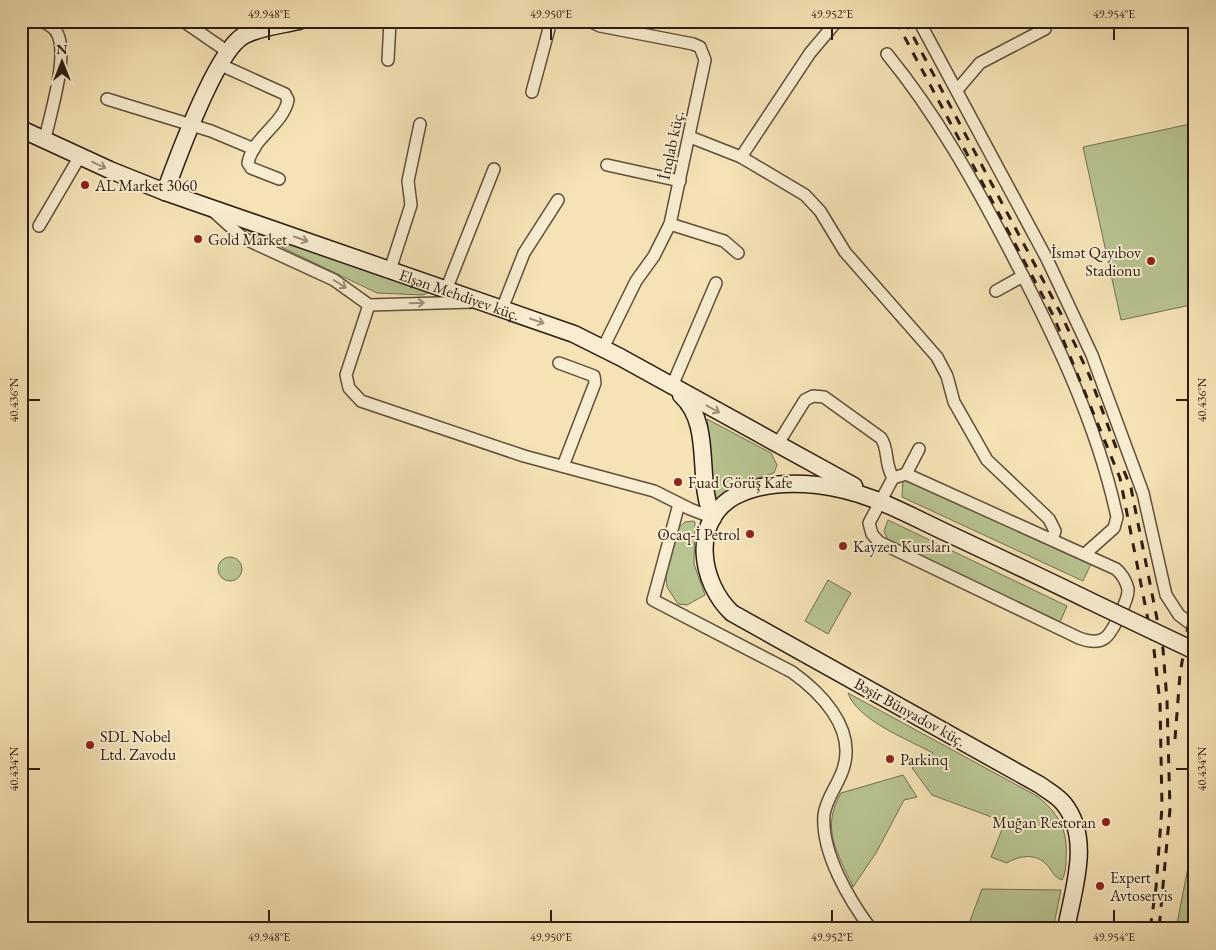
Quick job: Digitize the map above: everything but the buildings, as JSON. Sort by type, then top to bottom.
[{"type":"main road","points":[[165,192],[191,125],[224,59],[244,36],[299,21]]},
{"type":"main road","name":"Elşən Mehdiyev küç.","points":[[22,131],[165,192],[574,334],[603,348],[880,500]]},
{"type":"main road","points":[[672,386],[692,406],[696,416],[707,500],[714,518]]},
{"type":"main road","points":[[714,518],[726,502],[735,496],[764,486],[782,484],[816,485],[880,500],[1195,651]]},
{"type":"main road","name":"Bəşir Bünyadov küç.","points":[[714,518],[706,540],[705,564],[713,590],[732,613],[1040,785],[1063,803],[1074,821],[1079,844],[1077,870],[1066,929]]},
{"type":"street","points":[[40,21],[50,24],[58,33],[61,46],[54,99],[44,140]]},
{"type":"street","points":[[183,21],[224,59],[285,94],[288,100],[281,116],[267,130],[254,148],[249,159],[251,168],[279,179]]},
{"type":"street","points":[[388,60],[390,21]]},
{"type":"street","points":[[532,92],[552,21]]},
{"type":"street","name":"İnqlab küç.","points":[[589,21],[600,26],[700,47],[705,60],[690,138],[670,224],[654,256],[636,281],[603,348]]},
{"type":"street","points":[[740,157],[810,53],[837,21]]},
{"type":"street","points":[[919,21],[1047,259],[1092,355],[1143,493],[1166,595],[1178,615],[1195,627]]},
{"type":"street","points":[[957,90],[980,63],[1039,33],[1045,29],[1047,21]]},
{"type":"street","points":[[887,54],[925,103],[986,204],[1046,321],[1070,375],[1098,446],[1117,517],[1114,528],[1086,553]]},
{"type":"street","points":[[107,99],[191,125],[254,148]]},
{"type":"street","points":[[390,270],[411,205],[408,182],[420,124]]},
{"type":"street","points":[[690,138],[740,157],[790,184],[813,202],[845,252],[937,357],[947,376],[951,396],[983,453],[995,468],[1049,519],[1055,532],[1052,539]]},
{"type":"street","points":[[39,226],[80,156]]},
{"type":"street","points":[[607,165],[680,181]]},
{"type":"street","points":[[446,290],[494,169]]},
{"type":"street","points":[[502,309],[524,253],[558,200]]},
{"type":"street","points":[[209,207],[243,238],[334,280],[368,305],[480,302]]},
{"type":"street","points":[[670,224],[724,241],[738,253]]},
{"type":"street","points":[[996,292],[1023,276]]},
{"type":"street","points":[[672,386],[716,283]]},
{"type":"street","points":[[368,305],[346,375],[349,388],[361,401],[462,436],[646,488],[714,518]]},
{"type":"street","points":[[559,363],[590,372],[594,376],[595,383],[563,466]]},
{"type":"street","points":[[777,445],[805,400],[813,396],[824,397],[881,438],[885,443],[886,463],[893,478]]},
{"type":"street","points":[[906,474],[919,449]]},
{"type":"street","points":[[906,474],[1052,539],[1086,553],[1122,574],[1128,588],[1125,602],[1110,632],[1104,639],[1092,641],[1079,638],[879,542],[872,534],[869,523],[893,478],[906,474]]},
{"type":"street","points":[[679,504],[653,600],[792,672],[813,687],[827,703],[840,726],[846,754],[844,766],[827,803],[824,815],[826,844],[852,900],[871,929]]},
{"type":"green space","name":"İsmət Qayıbov Stadionu","points":[[1195,123],[1195,304],[1121,320],[1083,147]]},
{"type":"green space","points":[[246,228],[431,291],[423,295],[377,293],[244,229]]},
{"type":"green space","points":[[707,419],[771,453],[777,465],[774,473],[737,485],[715,500]]},
{"type":"green space","points":[[903,478],[1091,564],[1083,581],[902,497]]},
{"type":"green space","points":[[888,520],[1067,606],[1060,622],[889,542],[884,531]]},
{"type":"green space","points":[[685,522],[695,522],[694,564],[705,595],[687,605],[678,604],[667,587],[666,576],[677,529]]},
{"type":"green space","points":[[230,557],[239,560],[242,569],[239,578],[230,581],[221,578],[218,569],[221,560]]},
{"type":"green space","points":[[828,580],[851,593],[828,634],[805,621]]},
{"type":"green space","points":[[848,693],[1037,796],[1044,802],[1056,815],[1065,838],[1066,866],[1062,880],[1045,863],[1036,858],[1021,857],[1007,863],[991,857],[1005,822],[932,795],[912,768],[933,753],[873,720],[853,703]]},
{"type":"green space","points":[[903,775],[917,797],[904,800],[876,853],[853,887],[834,841],[832,818],[835,806],[841,793]]},
{"type":"green space","points":[[1195,831],[1195,929],[1176,929]]},
{"type":"green space","points":[[982,889],[1061,890],[1053,929],[967,929]]},
{"type":"railway","points":[[896,21],[1053,315],[1120,478],[1154,650],[1160,703],[1162,807],[1156,888],[1150,929]]},
{"type":"railway","points":[[905,21],[1060,312],[1090,377],[1118,453]]},
{"type":"railway","points":[[1124,471],[1131,488],[1163,649],[1167,701],[1170,809],[1159,929]]},
{"type":"railway","points":[[1175,739],[1180,674],[1195,585]]},
{"type":"place","name":"AL Market 3060","points":[[85,185]]},
{"type":"place","name":"Gold Market","points":[[198,239]]},
{"type":"place","name":"İsmət Qayıbov Stadionu","points":[[1151,261]]},
{"type":"place","name":"Fuad Görüş Kafe","points":[[678,482]]},
{"type":"place","name":"Ocaq-İ Petrol","points":[[750,534]]},
{"type":"place","name":"Kayzen Kursları","points":[[843,546]]},
{"type":"place","name":"SDL Nobel Ltd. Zavodu","points":[[90,745]]},
{"type":"place","name":"Parkinq","points":[[890,759]]},
{"type":"place","name":"Muğan Restoran","points":[[1106,822]]},
{"type":"place","name":"Expert Avtoservis","points":[[1100,886]]}]
